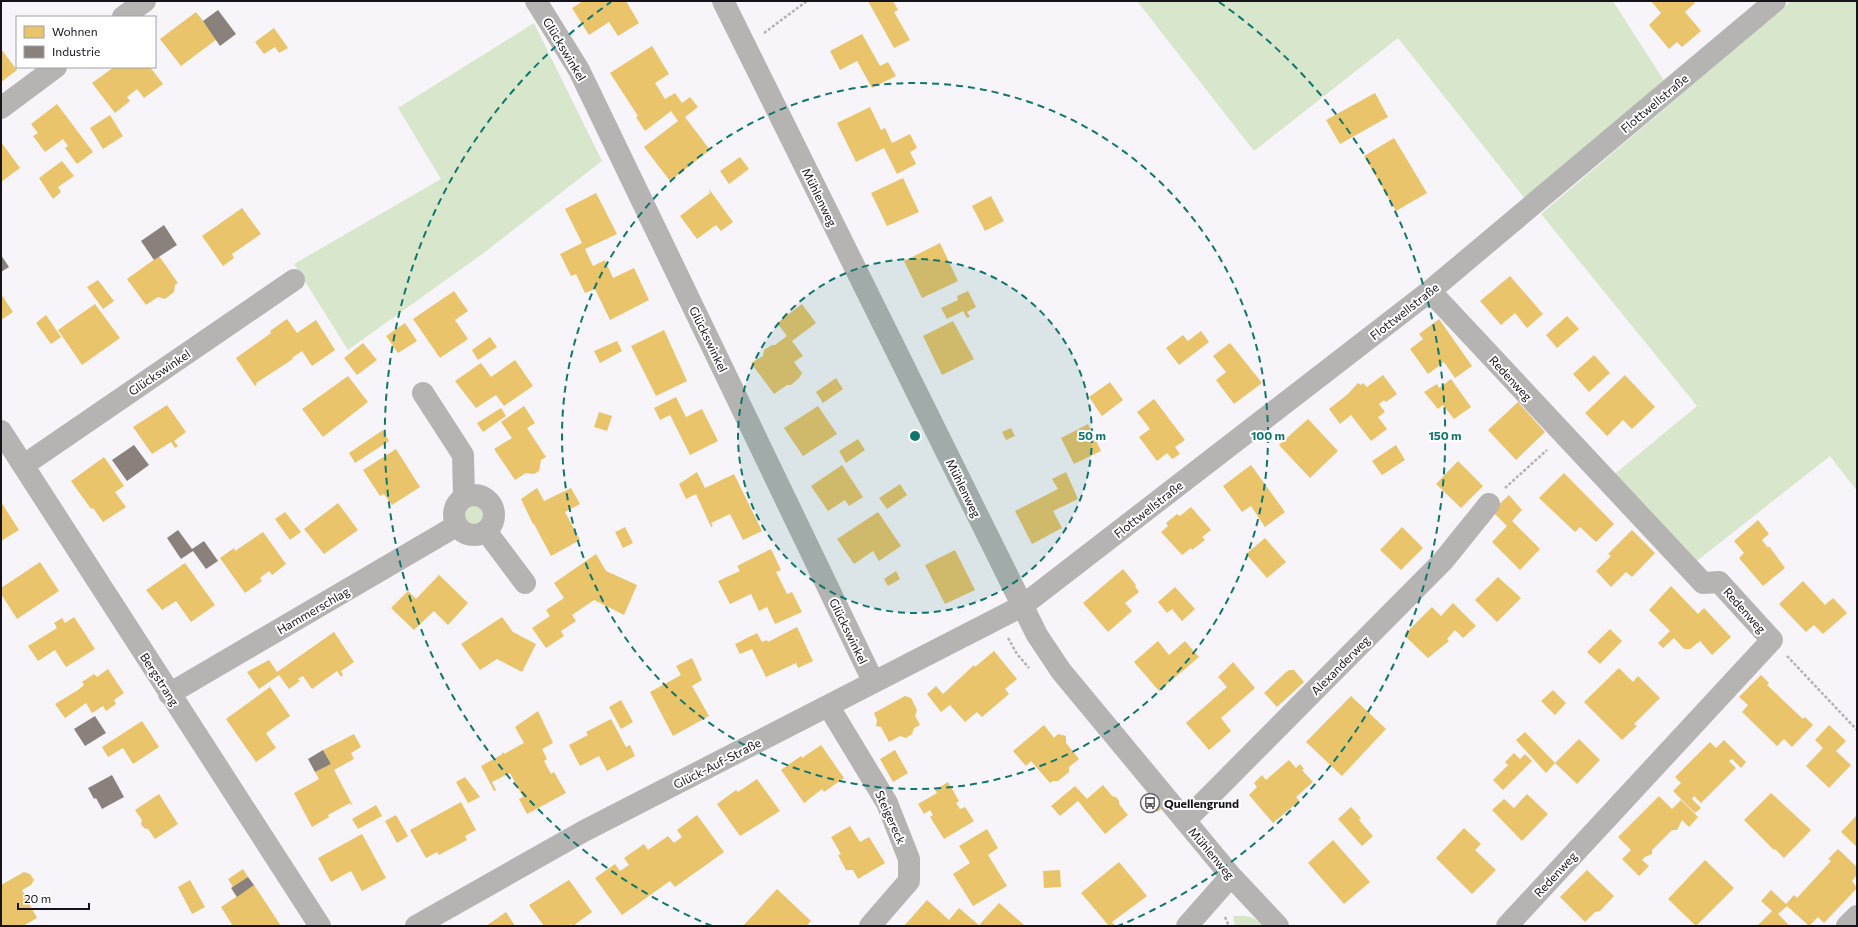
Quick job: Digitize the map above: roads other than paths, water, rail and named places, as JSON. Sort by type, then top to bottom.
[{"type":"street","points":[[124,16],[145,1]]},
{"type":"street","name":"Glückswinkel","points":[[536,1],[580,70],[873,682]]},
{"type":"street","name":"Mühlenweg","points":[[723,1],[1037,635],[1061,671],[1231,876],[1278,926]]},
{"type":"street","name":"Flottwellstraße","points":[[1022,606],[1430,291],[1775,1]]},
{"type":"street","points":[[1,108],[55,68]]},
{"type":"street","name":"Glückswinkel","points":[[24,465],[294,280]]},
{"type":"street","name":"Redenweg","points":[[1430,291],[1703,583],[1719,582],[1772,640],[1507,926]]},
{"type":"street","points":[[423,393],[463,455],[464,497]]},
{"type":"street","name":"Bergstrang","points":[[1,431],[169,694],[320,926]]},
{"type":"street","points":[[478,495],[489,501],[492,507],[493,520],[486,531],[480,534],[467,534],[456,526],[453,512],[459,500],[464,497],[478,495]]},
{"type":"street","name":"Alexanderweg","points":[[1186,820],[1443,561],[1489,504]]},
{"type":"street","name":"Hammerschlag","points":[[169,694],[456,526]]},
{"type":"street","points":[[486,531],[525,583]]},
{"type":"street","name":"Glück-Auf-Straße","points":[[416,926],[584,831],[829,707],[873,682],[1022,606]]},
{"type":"street","name":"Steigereck","points":[[829,707],[888,802],[909,859],[909,881],[870,926]]},
{"type":"street","points":[[1187,926],[1231,876]]},
{"type":"street","points":[[1847,926],[1857,916]]},
{"type":"place","name":"Quellengrund","points":[[1150,803]]}]
